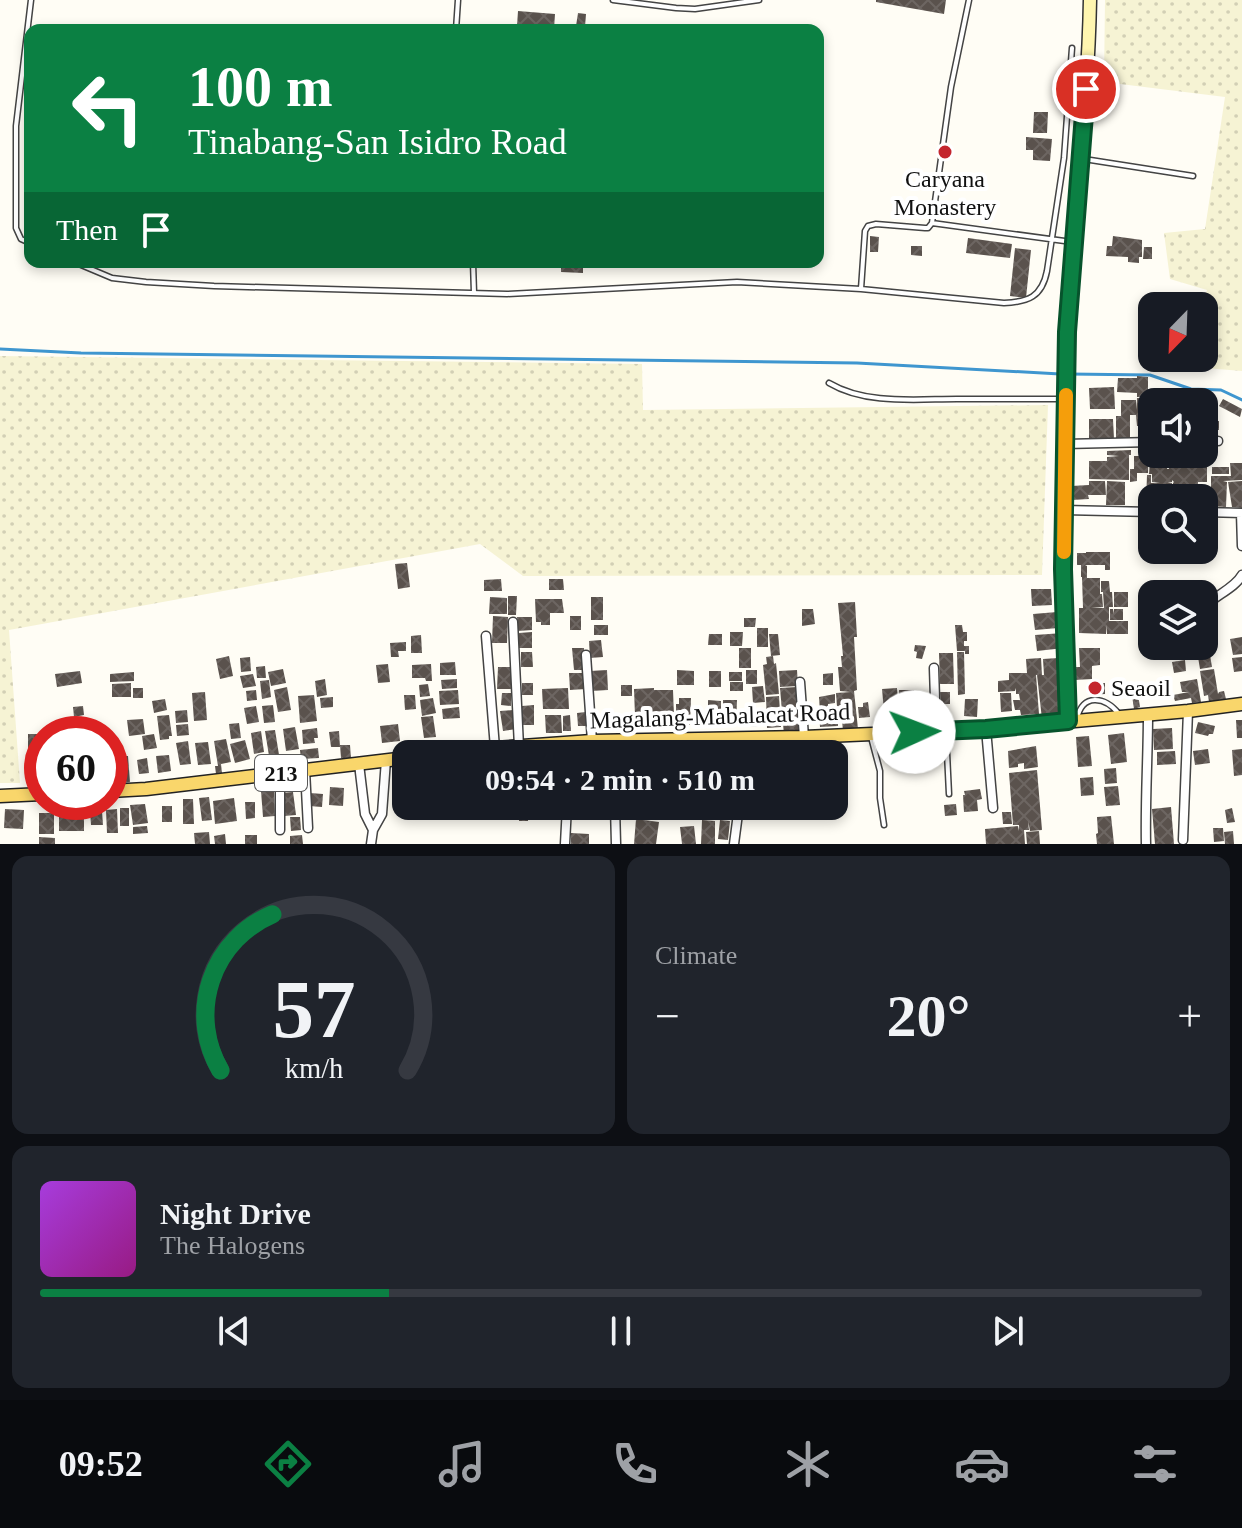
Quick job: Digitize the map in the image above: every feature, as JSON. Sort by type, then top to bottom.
[{"type":"main road","name":"Magalang-Mabalacat Road","points":[[684,740],[986,729],[1242,704]]},
{"type":"main road","name":"213","points":[[128,790],[392,759]]},
{"type":"main road","points":[[0,796],[24,795]]},
{"type":"street","points":[[1073,721],[1063,569],[1067,332],[1090,0]]},
{"type":"street","points":[[1065,444],[1138,442]]},
{"type":"street","points":[[1064,510],[1138,512]]},
{"type":"street","points":[[1218,512],[1241,513],[1242,546]]},
{"type":"street","points":[[1218,594],[1239,581],[1242,575]]},
{"type":"street","points":[[513,622],[524,740]]},
{"type":"street","points":[[486,636],[494,740]]},
{"type":"street","points":[[586,655],[592,740]]},
{"type":"street","points":[[934,668],[941,730]]},
{"type":"street","points":[[800,682],[804,737]]},
{"type":"street","points":[[1183,840],[1188,711]]},
{"type":"street","points":[[1146,844],[1148,714]]},
{"type":"street","points":[[986,729],[993,808]]},
{"type":"street","points":[[371,844],[373,830],[382,814],[386,760]]},
{"type":"street","points":[[359,764],[365,814],[373,830]]},
{"type":"street","points":[[305,770],[308,828]]},
{"type":"street","points":[[280,773],[280,830]]},
{"type":"street","points":[[364,799],[384,798]]},
{"type":"street","points":[[565,844],[566,820]]},
{"type":"street","points":[[615,820],[616,844]]},
{"type":"street","points":[[734,844],[737,820]]},
{"type":"lane","points":[[28,24],[31,0]]},
{"type":"lane","points":[[456,24],[458,0]]},
{"type":"lane","points":[[613,0],[695,9],[759,0]]},
{"type":"lane","points":[[861,289],[865,231],[868,226],[928,228],[932,223],[951,87],[969,0]]},
{"type":"lane","points":[[88,268],[112,278],[146,282],[507,294],[737,282],[1023,302],[1036,294],[1046,280],[1064,158],[1072,48]]},
{"type":"lane","points":[[24,59],[16,126],[16,228],[24,240]]},
{"type":"lane","points":[[1081,159],[1193,176]]},
{"type":"lane","points":[[932,223],[1074,242]]},
{"type":"lane","points":[[473,268],[474,293]]},
{"type":"lane","points":[[829,383],[865,397],[1066,399]]},
{"type":"lane","points":[[941,730],[949,794]]},
{"type":"lane","points":[[871,734],[880,771],[884,825]]},
{"type":"shaded area","points":[[1105,0],[1242,0],[1242,371],[1218,369],[1218,292],[1206,292],[1170,279],[1164,233],[1205,229],[1225,97],[1104,82]]},
{"type":"shaded area","points":[[0,356],[642,364],[643,410],[1048,405],[1042,575],[523,576],[480,544],[9,630],[20,783],[0,783]]},
{"type":"building","points":[[876,0],[946,0],[944,14]]},
{"type":"building","points":[[518,11],[555,14],[554,24],[517,24]]},
{"type":"building","points":[[578,13],[586,14],[585,24],[576,24]]},
{"type":"building","points":[[1034,112],[1048,112],[1047,133],[1033,133]]},
{"type":"building","points":[[1026,137],[1052,139],[1050,161],[1033,160],[1033,150],[1026,150]]},
{"type":"building","points":[[870,236],[879,237],[878,252],[870,252]]},
{"type":"building","points":[[1113,236],[1142,240],[1139,263],[1128,262],[1128,257],[1106,256]]},
{"type":"building","points":[[968,238],[1012,244],[1010,258],[966,253]]},
{"type":"building","points":[[911,246],[922,246],[922,256],[911,255]]},
{"type":"building","points":[[1144,247],[1152,247],[1152,259],[1143,259]]},
{"type":"building","points":[[1015,248],[1031,250],[1026,298],[1010,296]]},
{"type":"building","points":[[561,268],[583,268],[583,273],[561,272]]},
{"type":"building","points":[[1148,377],[1148,388],[1138,388],[1138,397],[1137,393],[1117,392],[1118,378]]},
{"type":"building","points":[[1114,387],[1115,409],[1090,409],[1089,388]]},
{"type":"building","points":[[1138,398],[1138,426],[1136,415],[1130,415],[1130,438],[1116,438],[1116,416],[1121,416],[1121,400],[1136,400],[1137,410]]},
{"type":"building","points":[[1223,399],[1242,409],[1240,417],[1219,406]]},
{"type":"building","points":[[1089,419],[1113,419],[1114,439],[1089,439]]},
{"type":"building","points":[[1131,450],[1129,480],[1089,479],[1089,461],[1107,461],[1107,457],[1119,456],[1107,455],[1107,451]]},
{"type":"building","points":[[1134,456],[1138,456],[1138,468],[1148,468],[1148,473],[1137,473],[1137,481],[1130,482],[1130,469],[1134,469]]},
{"type":"building","points":[[1230,463],[1242,463],[1242,480],[1223,481],[1227,482],[1226,507],[1218,506],[1218,484],[1211,484],[1211,476],[1231,476]]},
{"type":"building","points":[[1229,467],[1229,474],[1212,474],[1212,468]]},
{"type":"building","points":[[1150,468],[1207,468],[1207,482],[1173,484],[1172,480],[1167,483],[1172,484],[1147,484],[1147,475],[1151,475],[1151,483],[1160,483],[1152,482],[1152,474],[1149,474]]},
{"type":"building","points":[[1089,481],[1105,481],[1106,495],[1088,495],[1089,499],[1072,500],[1071,486],[1089,485]]},
{"type":"building","points":[[1107,481],[1125,482],[1125,505],[1106,505]]},
{"type":"building","points":[[1242,481],[1242,508],[1232,507],[1228,482]]},
{"type":"building","points":[[1110,552],[1110,570],[1105,570],[1105,565],[1085,565],[1087,578],[1100,578],[1103,607],[1091,608],[1104,608],[1101,581],[1109,581],[1113,607],[1109,607],[1109,621],[1128,621],[1128,634],[1107,634],[1107,625],[1106,634],[1079,633],[1079,608],[1083,608],[1081,565],[1077,565],[1077,553]]},
{"type":"building","points":[[407,563],[410,587],[398,589],[395,564]]},
{"type":"building","points":[[501,579],[502,591],[484,591],[484,580]]},
{"type":"building","points":[[549,579],[563,579],[564,590],[549,590]]},
{"type":"building","points":[[1031,589],[1051,589],[1052,605],[1032,606]]},
{"type":"building","points":[[1114,592],[1128,592],[1128,607],[1114,607]]},
{"type":"building","points":[[508,596],[517,596],[516,615],[508,615]]},
{"type":"building","points":[[490,597],[507,598],[507,614],[489,614]]},
{"type":"building","points":[[591,597],[603,597],[603,620],[591,620]]},
{"type":"building","points":[[535,599],[562,599],[564,613],[550,613],[550,625],[541,625],[541,622],[536,622]]},
{"type":"building","points":[[855,602],[857,690],[854,691],[858,729],[843,731],[842,721],[838,722],[838,726],[820,727],[819,713],[830,712],[830,707],[837,707],[836,693],[851,692],[840,691],[838,667],[842,667],[843,656],[838,603]]},
{"type":"building","points":[[802,609],[813,609],[815,624],[802,626]]},
{"type":"building","points":[[1110,609],[1113,609],[1113,614],[1114,609],[1123,609],[1123,620],[1110,620]]},
{"type":"building","points":[[1057,612],[1058,628],[1035,630],[1033,614]]},
{"type":"building","points":[[493,616],[508,617],[507,643],[492,643]]},
{"type":"building","points":[[570,616],[581,616],[581,630],[570,630]]},
{"type":"building","points":[[517,617],[532,617],[532,630],[518,631]]},
{"type":"building","points":[[744,618],[756,618],[755,627],[744,627]]},
{"type":"building","points":[[594,625],[608,625],[608,635],[594,635]]},
{"type":"building","points":[[955,625],[962,625],[963,632],[967,632],[964,646],[969,646],[969,654],[957,651]]},
{"type":"building","points":[[757,628],[768,628],[768,647],[757,647]]},
{"type":"building","points":[[532,632],[532,648],[519,648],[519,633]]},
{"type":"building","points":[[730,632],[743,632],[742,646],[730,646]]},
{"type":"building","points":[[1063,633],[1064,648],[1037,651],[1035,635]]},
{"type":"building","points":[[709,634],[722,634],[722,645],[708,645]]},
{"type":"building","points":[[769,634],[778,634],[780,655],[771,656]]},
{"type":"building","points":[[421,635],[422,653],[411,653],[411,636]]},
{"type":"building","points":[[1242,637],[1242,654],[1233,655],[1230,639]]},
{"type":"building","points":[[601,640],[603,657],[590,658],[589,641]]},
{"type":"building","points":[[406,642],[406,651],[398,651],[399,657],[391,657],[390,643]]},
{"type":"building","points":[[915,645],[926,646],[922,659],[916,658]]},
{"type":"building","points":[[572,648],[584,648],[586,670],[574,670]]},
{"type":"building","points":[[739,648],[751,648],[751,668],[739,668]]},
{"type":"building","points":[[1079,648],[1100,648],[1100,665],[1092,666],[1092,679],[1074,680],[1074,667],[1080,667]]},
{"type":"building","points":[[521,652],[532,652],[533,667],[521,667]]},
{"type":"building","points":[[957,652],[964,652],[965,694],[958,695]]},
{"type":"building","points":[[939,653],[953,653],[954,684],[940,684]]},
{"type":"building","points":[[229,656],[233,676],[220,679],[216,659]]},
{"type":"building","points":[[773,656],[779,694],[766,695],[763,665],[767,664],[766,657]]},
{"type":"building","points":[[250,657],[251,671],[241,672],[240,658]]},
{"type":"building","points":[[1242,657],[1242,671],[1234,672],[1232,658]]},
{"type":"building","points":[[1041,658],[1042,675],[1043,659],[1058,658],[1059,674],[1065,674],[1065,717],[1042,719],[1037,675],[1039,714],[1021,715],[1020,710],[1015,710],[1013,700],[1020,700],[1016,688],[1015,691],[998,692],[998,681],[1009,680],[1009,673],[1027,673],[1026,659]]},
{"type":"building","points":[[1185,660],[1186,671],[1174,673],[1172,662]]},
{"type":"building","points":[[1198,660],[1211,660],[1212,667],[1200,669]]},
{"type":"building","points":[[455,662],[456,675],[440,675],[440,663]]},
{"type":"building","points":[[388,664],[390,682],[378,683],[376,665]]},
{"type":"building","points":[[431,664],[432,681],[412,678],[412,665]]},
{"type":"building","points":[[265,666],[266,678],[257,678],[256,667]]},
{"type":"building","points":[[498,667],[512,667],[512,689],[497,689]]},
{"type":"building","points":[[283,669],[286,683],[271,686],[268,672]]},
{"type":"building","points":[[1214,669],[1218,694],[1224,691],[1226,699],[1209,702],[1208,695],[1204,696],[1200,671]]},
{"type":"building","points":[[607,670],[608,690],[591,691],[590,671]]},
{"type":"building","points":[[677,670],[694,671],[694,685],[677,685]]},
{"type":"building","points":[[746,670],[757,670],[757,684],[746,684]]},
{"type":"building","points":[[797,670],[798,686],[780,687],[779,671]]},
{"type":"building","points":[[80,671],[82,683],[57,687],[55,674]]},
{"type":"building","points":[[709,671],[721,671],[721,687],[709,687]]},
{"type":"building","points":[[134,672],[134,681],[110,682],[110,674]]},
{"type":"building","points":[[729,672],[742,672],[742,681],[729,681]]},
{"type":"building","points":[[569,673],[586,673],[586,689],[570,690]]},
{"type":"building","points":[[833,673],[833,685],[823,685],[823,674]]},
{"type":"building","points":[[253,674],[256,686],[243,688],[240,676]]},
{"type":"building","points":[[325,679],[327,695],[317,697],[315,681]]},
{"type":"building","points":[[457,679],[457,688],[442,689],[441,680]]},
{"type":"building","points":[[1197,679],[1201,702],[1192,703],[1191,698],[1175,701],[1173,695],[1189,692],[1182,692],[1180,682]]},
{"type":"building","points":[[269,680],[271,697],[262,699],[260,681]]},
{"type":"building","points":[[730,682],[743,682],[743,691],[730,691]]},
{"type":"building","points":[[131,683],[131,697],[112,697],[112,684]]},
{"type":"building","points":[[522,683],[533,683],[533,695],[522,695]]},
{"type":"building","points":[[1105,683],[1105,694],[1090,695],[1089,684]]},
{"type":"building","points":[[428,684],[430,696],[420,697],[419,685]]},
{"type":"building","points":[[621,685],[632,685],[632,696],[621,696]]},
{"type":"building","points":[[763,686],[765,702],[753,703],[752,687]]},
{"type":"building","points":[[287,687],[291,710],[278,712],[274,690]]},
{"type":"building","points":[[797,687],[799,734],[784,735],[780,688]]},
{"type":"building","points":[[133,688],[143,688],[143,698],[133,698]]},
{"type":"building","points":[[568,688],[569,709],[543,709],[542,689]]},
{"type":"building","points":[[897,688],[899,717],[894,717],[894,722],[885,722],[882,689]]},
{"type":"building","points":[[1137,688],[1140,707],[1134,709],[1131,689]]},
{"type":"building","points":[[634,689],[673,690],[674,716],[635,716]]},
{"type":"building","points":[[256,690],[257,700],[247,701],[246,691]]},
{"type":"building","points":[[458,690],[459,704],[440,705],[439,691]]},
{"type":"building","points":[[899,690],[926,693],[928,722],[918,722],[916,703],[910,704],[909,694],[899,694]]},
{"type":"building","points":[[205,692],[207,720],[194,721],[192,693]]},
{"type":"building","points":[[940,692],[950,692],[950,704],[941,704]]},
{"type":"building","points":[[502,693],[511,693],[511,706],[501,705]]},
{"type":"building","points":[[1000,693],[1011,693],[1012,711],[1001,712]]},
{"type":"building","points":[[835,694],[835,703],[828,704],[828,711],[820,712],[819,697]]},
{"type":"building","points":[[314,695],[317,721],[300,723],[298,696]]},
{"type":"building","points":[[404,695],[415,695],[416,709],[405,710]]},
{"type":"building","points":[[779,696],[781,727],[767,728],[766,697]]},
{"type":"building","points":[[333,697],[333,707],[321,708],[320,698]]},
{"type":"building","points":[[433,698],[436,713],[422,716],[420,700]]},
{"type":"building","points":[[679,698],[691,698],[690,725],[676,725]]},
{"type":"building","points":[[165,699],[167,710],[154,713],[152,701]]},
{"type":"building","points":[[965,699],[978,699],[977,717],[964,716]]},
{"type":"building","points":[[708,700],[721,701],[721,720],[708,720]]},
{"type":"building","points":[[723,700],[737,700],[736,725],[723,724]]},
{"type":"building","points":[[868,702],[870,717],[859,718],[858,707]]},
{"type":"building","points":[[273,705],[275,722],[264,723],[262,706]]},
{"type":"building","points":[[534,705],[534,725],[522,725],[522,706]]},
{"type":"building","points":[[83,706],[84,715],[74,716],[73,707]]},
{"type":"building","points":[[256,706],[259,722],[247,724],[244,708]]},
{"type":"building","points":[[459,707],[460,718],[443,719],[442,709]]},
{"type":"building","points":[[187,710],[188,722],[176,723],[175,711]]},
{"type":"building","points":[[513,710],[516,729],[503,731],[500,711]]},
{"type":"building","points":[[586,712],[587,726],[578,726],[577,713]]},
{"type":"building","points":[[757,712],[758,726],[746,727],[745,713]]},
{"type":"building","points":[[169,715],[172,736],[160,740],[157,716]]},
{"type":"building","points":[[545,715],[561,715],[562,733],[546,733]]},
{"type":"building","points":[[570,715],[571,731],[563,731],[563,716]]},
{"type":"building","points":[[433,716],[436,737],[424,738],[421,717]]},
{"type":"building","points":[[143,719],[145,734],[129,736],[128,720]]},
{"type":"building","points":[[1236,720],[1242,720],[1242,738],[1237,738]]},
{"type":"building","points":[[1198,722],[1215,726],[1213,734],[1195,733]]},
{"type":"building","points":[[239,723],[241,738],[231,739],[229,724]]},
{"type":"building","points":[[188,724],[189,735],[177,736],[176,725]]},
{"type":"building","points":[[398,724],[400,740],[382,743],[380,726]]},
{"type":"building","points":[[295,727],[299,749],[286,751],[283,729]]},
{"type":"building","points":[[317,728],[315,743],[303,744],[302,730]]},
{"type":"building","points":[[1172,728],[1173,749],[1154,750],[1153,729]]},
{"type":"building","points":[[275,730],[280,761],[270,762],[265,731]]},
{"type":"building","points":[[261,731],[264,752],[254,754],[251,733]]},
{"type":"building","points":[[339,731],[340,747],[331,747],[329,732]]},
{"type":"building","points":[[1124,733],[1127,762],[1111,764],[1108,735]]},
{"type":"building","points":[[154,734],[157,748],[144,750],[142,736]]},
{"type":"building","points":[[1089,736],[1092,766],[1078,767],[1076,737]]},
{"type":"building","points":[[226,739],[231,762],[221,764],[222,773],[216,774],[215,766],[218,766],[214,741]]},
{"type":"building","points":[[245,740],[250,759],[235,763],[230,744]]},
{"type":"building","points":[[188,741],[191,764],[180,765],[176,743]]},
{"type":"building","points":[[208,742],[211,764],[198,765],[195,743]]},
{"type":"building","points":[[340,745],[350,745],[351,758],[341,758]]},
{"type":"building","points":[[1036,746],[1038,767],[1024,769],[1024,763],[1009,768],[1008,751]]},
{"type":"building","points":[[318,748],[319,758],[301,759],[300,750]]},
{"type":"building","points":[[1208,749],[1210,763],[1195,765],[1193,751]]},
{"type":"building","points":[[1242,749],[1242,775],[1234,776],[1232,750]]},
{"type":"building","points":[[1175,751],[1176,764],[1157,765],[1157,752]]},
{"type":"building","points":[[169,755],[171,771],[158,773],[156,756]]},
{"type":"building","points":[[147,758],[149,773],[139,774],[137,760]]},
{"type":"building","points":[[1116,768],[1117,783],[1105,784],[1104,769]]},
{"type":"building","points":[[1037,770],[1042,830],[1030,831],[1028,821],[1029,830],[1024,830],[1025,844],[986,844],[985,829],[1018,826],[1019,831],[1019,825],[1013,825],[1009,773]]},
{"type":"building","points":[[1093,777],[1094,795],[1081,796],[1080,778]]},
{"type":"building","points":[[1118,786],[1120,805],[1106,806],[1104,787]]},
{"type":"building","points":[[330,787],[344,788],[343,806],[329,805]]},
{"type":"building","points":[[980,789],[982,799],[977,800],[978,811],[964,812],[964,791]]},
{"type":"building","points":[[274,790],[275,816],[263,817],[261,791]]},
{"type":"building","points":[[293,792],[296,815],[284,816],[281,793]]},
{"type":"building","points":[[310,793],[323,794],[322,807],[309,806]]},
{"type":"building","points":[[209,797],[212,820],[202,821],[199,798]]},
{"type":"building","points":[[234,798],[237,821],[215,824],[213,801]]},
{"type":"building","points":[[183,799],[193,799],[194,824],[183,824]]},
{"type":"building","points":[[245,802],[255,802],[255,818],[246,819]]},
{"type":"building","points":[[145,804],[148,823],[133,825],[130,805]]},
{"type":"building","points":[[956,804],[957,815],[945,816],[944,805]]},
{"type":"building","points":[[162,806],[172,806],[172,822],[162,822]]},
{"type":"building","points":[[1171,807],[1174,844],[1155,844],[1152,809]]},
{"type":"building","points":[[129,808],[129,826],[120,826],[120,820],[128,820]]},
{"type":"building","points":[[1232,808],[1235,822],[1227,823],[1225,810]]},
{"type":"building","points":[[5,809],[24,810],[23,829],[4,828]]},
{"type":"building","points":[[1002,812],[1011,812],[1012,824],[1003,824]]},
{"type":"building","points":[[1111,816],[1114,844],[1097,844],[1097,817]]},
{"type":"building","points":[[290,817],[300,817],[301,830],[291,831]]},
{"type":"building","points":[[39,820],[54,820],[54,834],[39,834]]},
{"type":"building","points":[[59,820],[84,820],[84,831],[59,831]]},
{"type":"building","points":[[91,820],[103,820],[103,825],[91,825]]},
{"type":"building","points":[[106,820],[117,820],[118,833],[107,833]]},
{"type":"building","points":[[636,820],[659,822],[656,844],[634,844]]},
{"type":"building","points":[[702,820],[715,821],[715,844],[701,844]]},
{"type":"building","points":[[720,820],[730,821],[728,840],[718,839]]},
{"type":"building","points":[[147,826],[148,833],[133,834],[133,827]]},
{"type":"building","points":[[694,826],[696,844],[682,844],[680,827]]},
{"type":"building","points":[[1213,828],[1223,828],[1224,841],[1214,842]]},
{"type":"building","points":[[1039,831],[1040,844],[1027,844],[1026,832]]},
{"type":"building","points":[[1233,831],[1234,844],[1225,844],[1224,832]]},
{"type":"building","points":[[209,832],[210,844],[195,844],[194,833]]},
{"type":"building","points":[[571,833],[589,834],[589,844],[571,844]]},
{"type":"building","points":[[225,834],[226,844],[215,844],[214,836]]},
{"type":"building","points":[[245,835],[257,835],[257,844],[245,844]]},
{"type":"building","points":[[302,835],[303,844],[290,844],[290,836]]},
{"type":"building","points":[[39,837],[55,838],[55,844],[39,844]]},
{"type":"waterway","points":[[0,349],[81,353],[857,363],[1060,374]]},
{"type":"waterway","points":[[1069,374],[1150,375],[1191,389],[1221,390],[1242,400]]},
{"type":"slow traffic","points":[[1064,552],[1066,395]]},
{"type":"place","name":"Caryana Monastery","points":[[945,152]]},
{"type":"place","name":"Seaoil","points":[[1095,688]]},
{"type":"route","points":[[914,732],[1068,721],[1063,569],[1067,332],[1086,89]]}]
